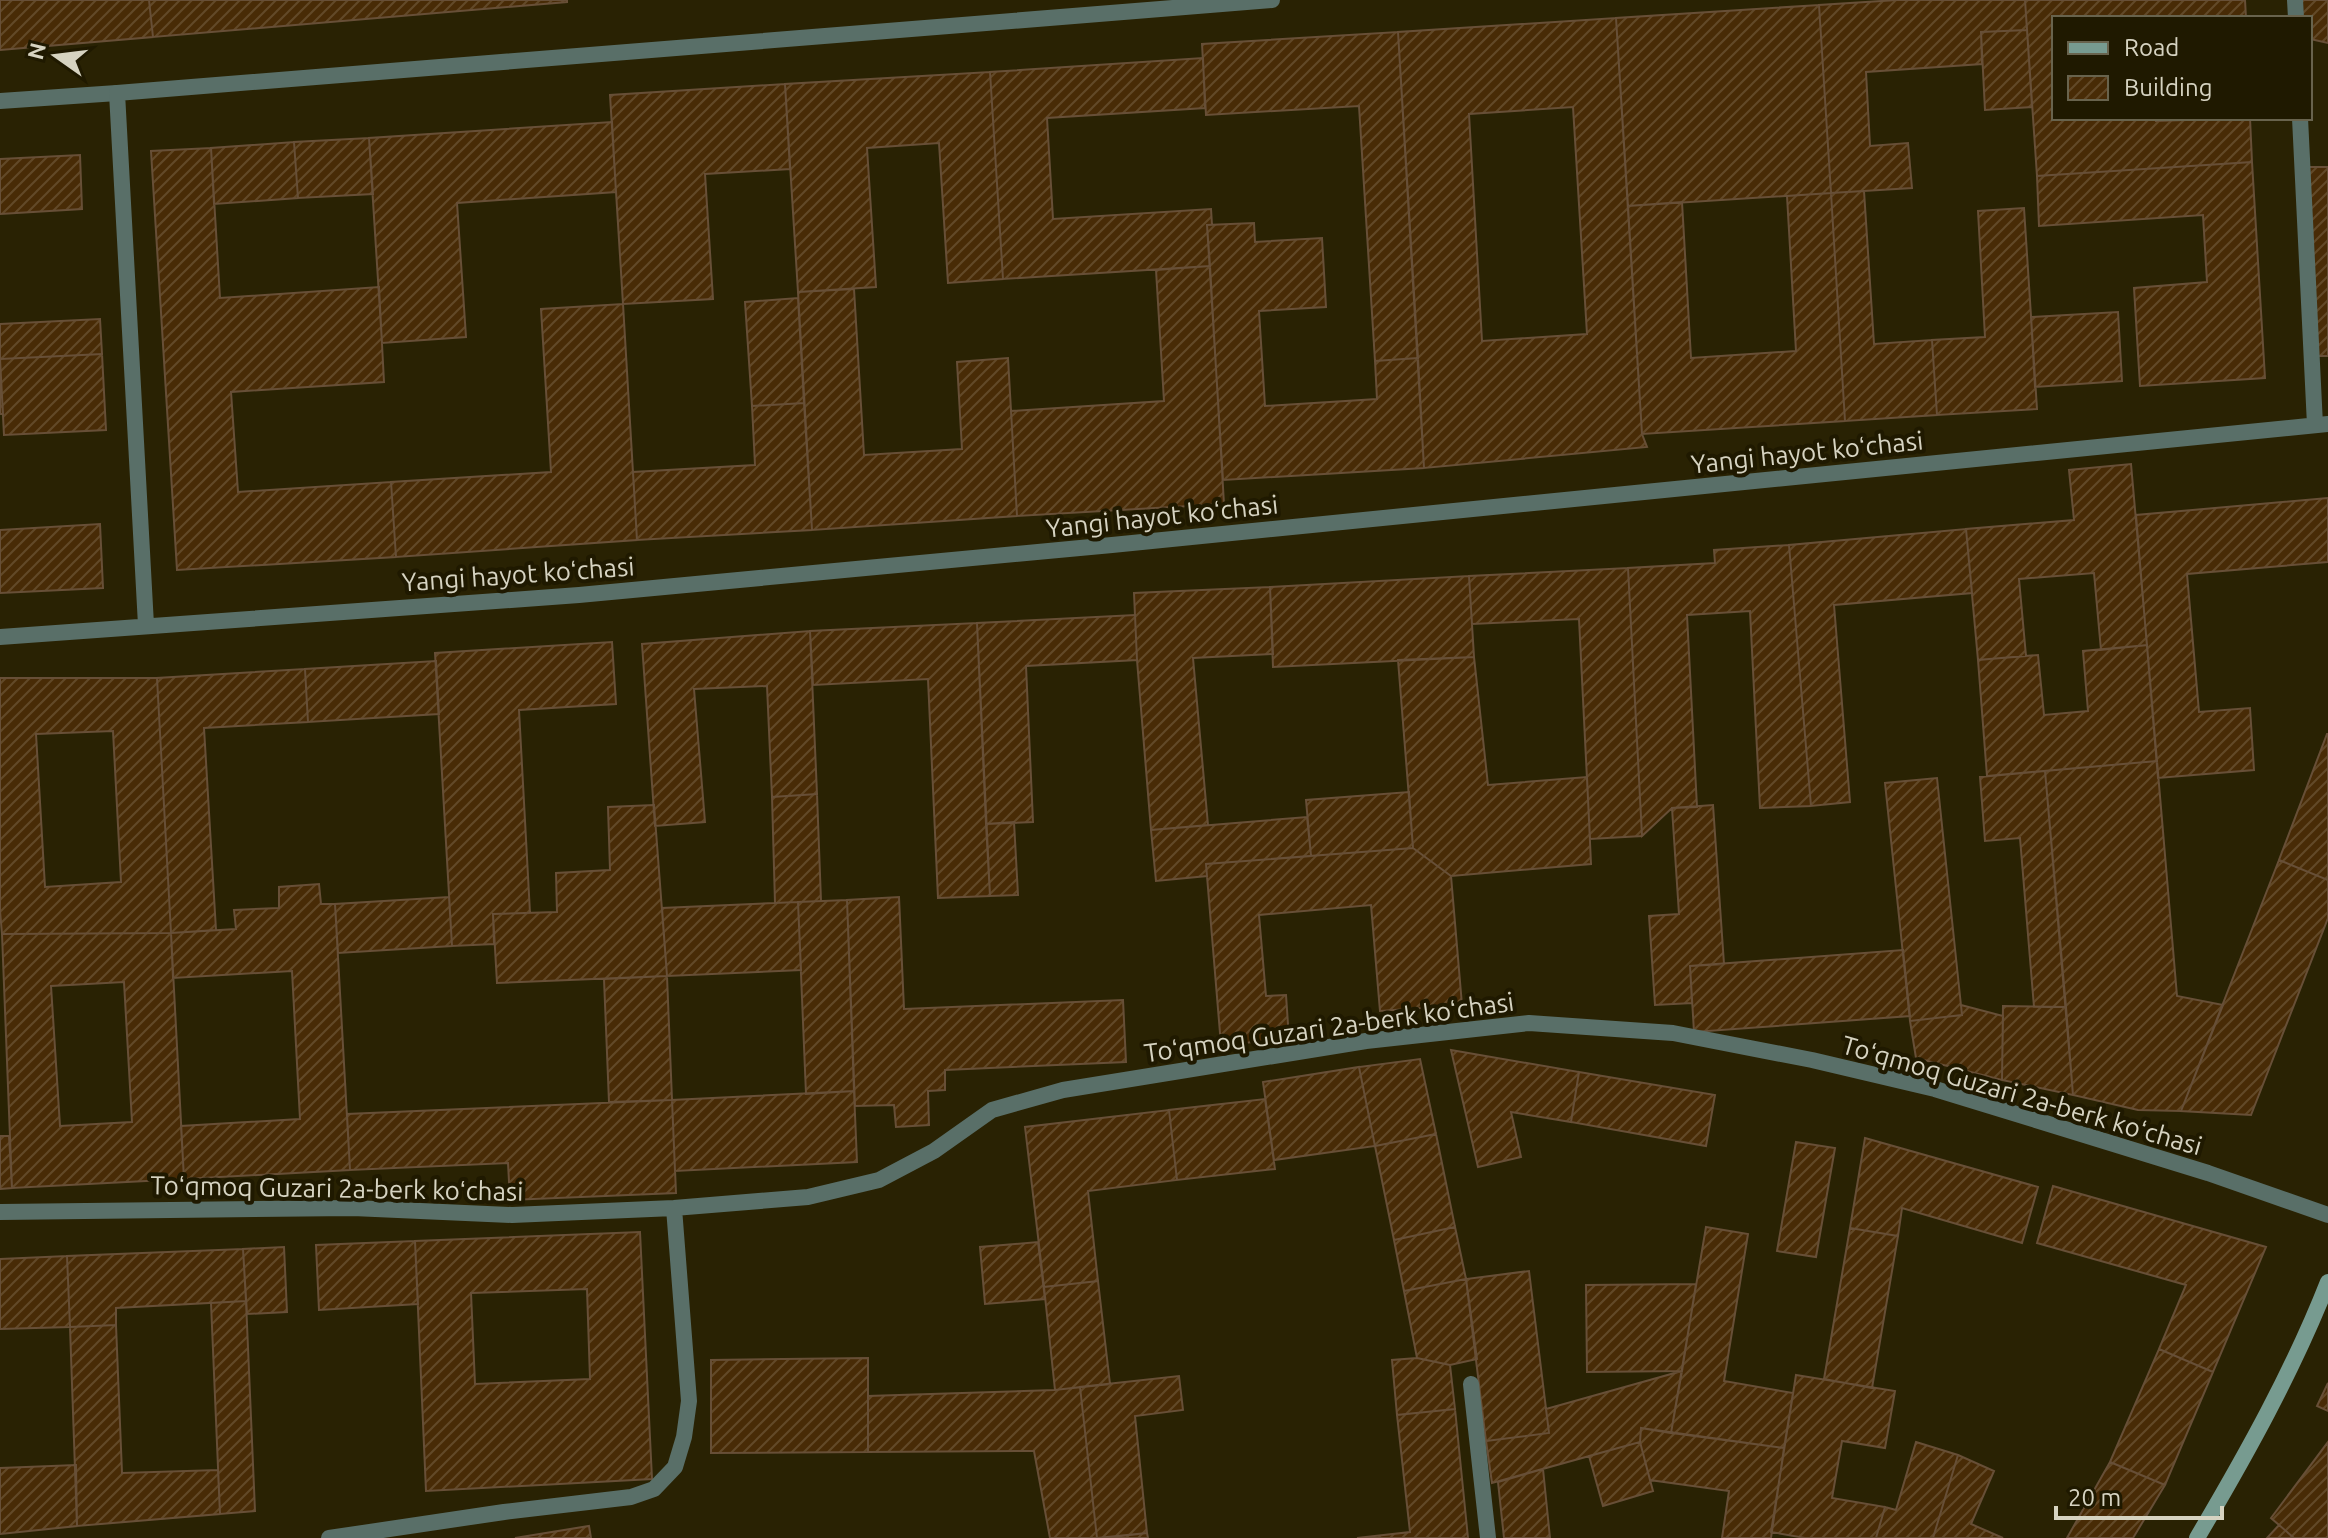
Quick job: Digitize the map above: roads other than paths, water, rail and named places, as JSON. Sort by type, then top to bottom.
[{"type":"street","points":[[0,101],[1272,0]]},
{"type":"street","points":[[117,93],[146,625]]},
{"type":"street","points":[[2300,120],[2322,424]]},
{"type":"street","name":"Yangi hayot koʻchasi","points":[[0,637],[594,594],[2322,424]]},
{"type":"street","name":"Toʻqmoq Guzari 2a-berk koʻchasi","points":[[0,1212],[353,1208],[512,1215],[674,1208],[808,1197],[879,1180],[934,1151],[992,1110],[1063,1090],[1366,1041],[1529,1023],[1673,1033],[1812,1060],[1935,1089],[2208,1173],[2328,1215]]},
{"type":"street","points":[[329,1538],[631,1497],[654,1489],[675,1467],[684,1437],[689,1401],[674,1208]]},
{"type":"street","points":[[2197,1538],[2231,1481],[2300,1348],[2328,1282]]},
{"type":"street","points":[[1471,1384],[1488,1538]]}]
